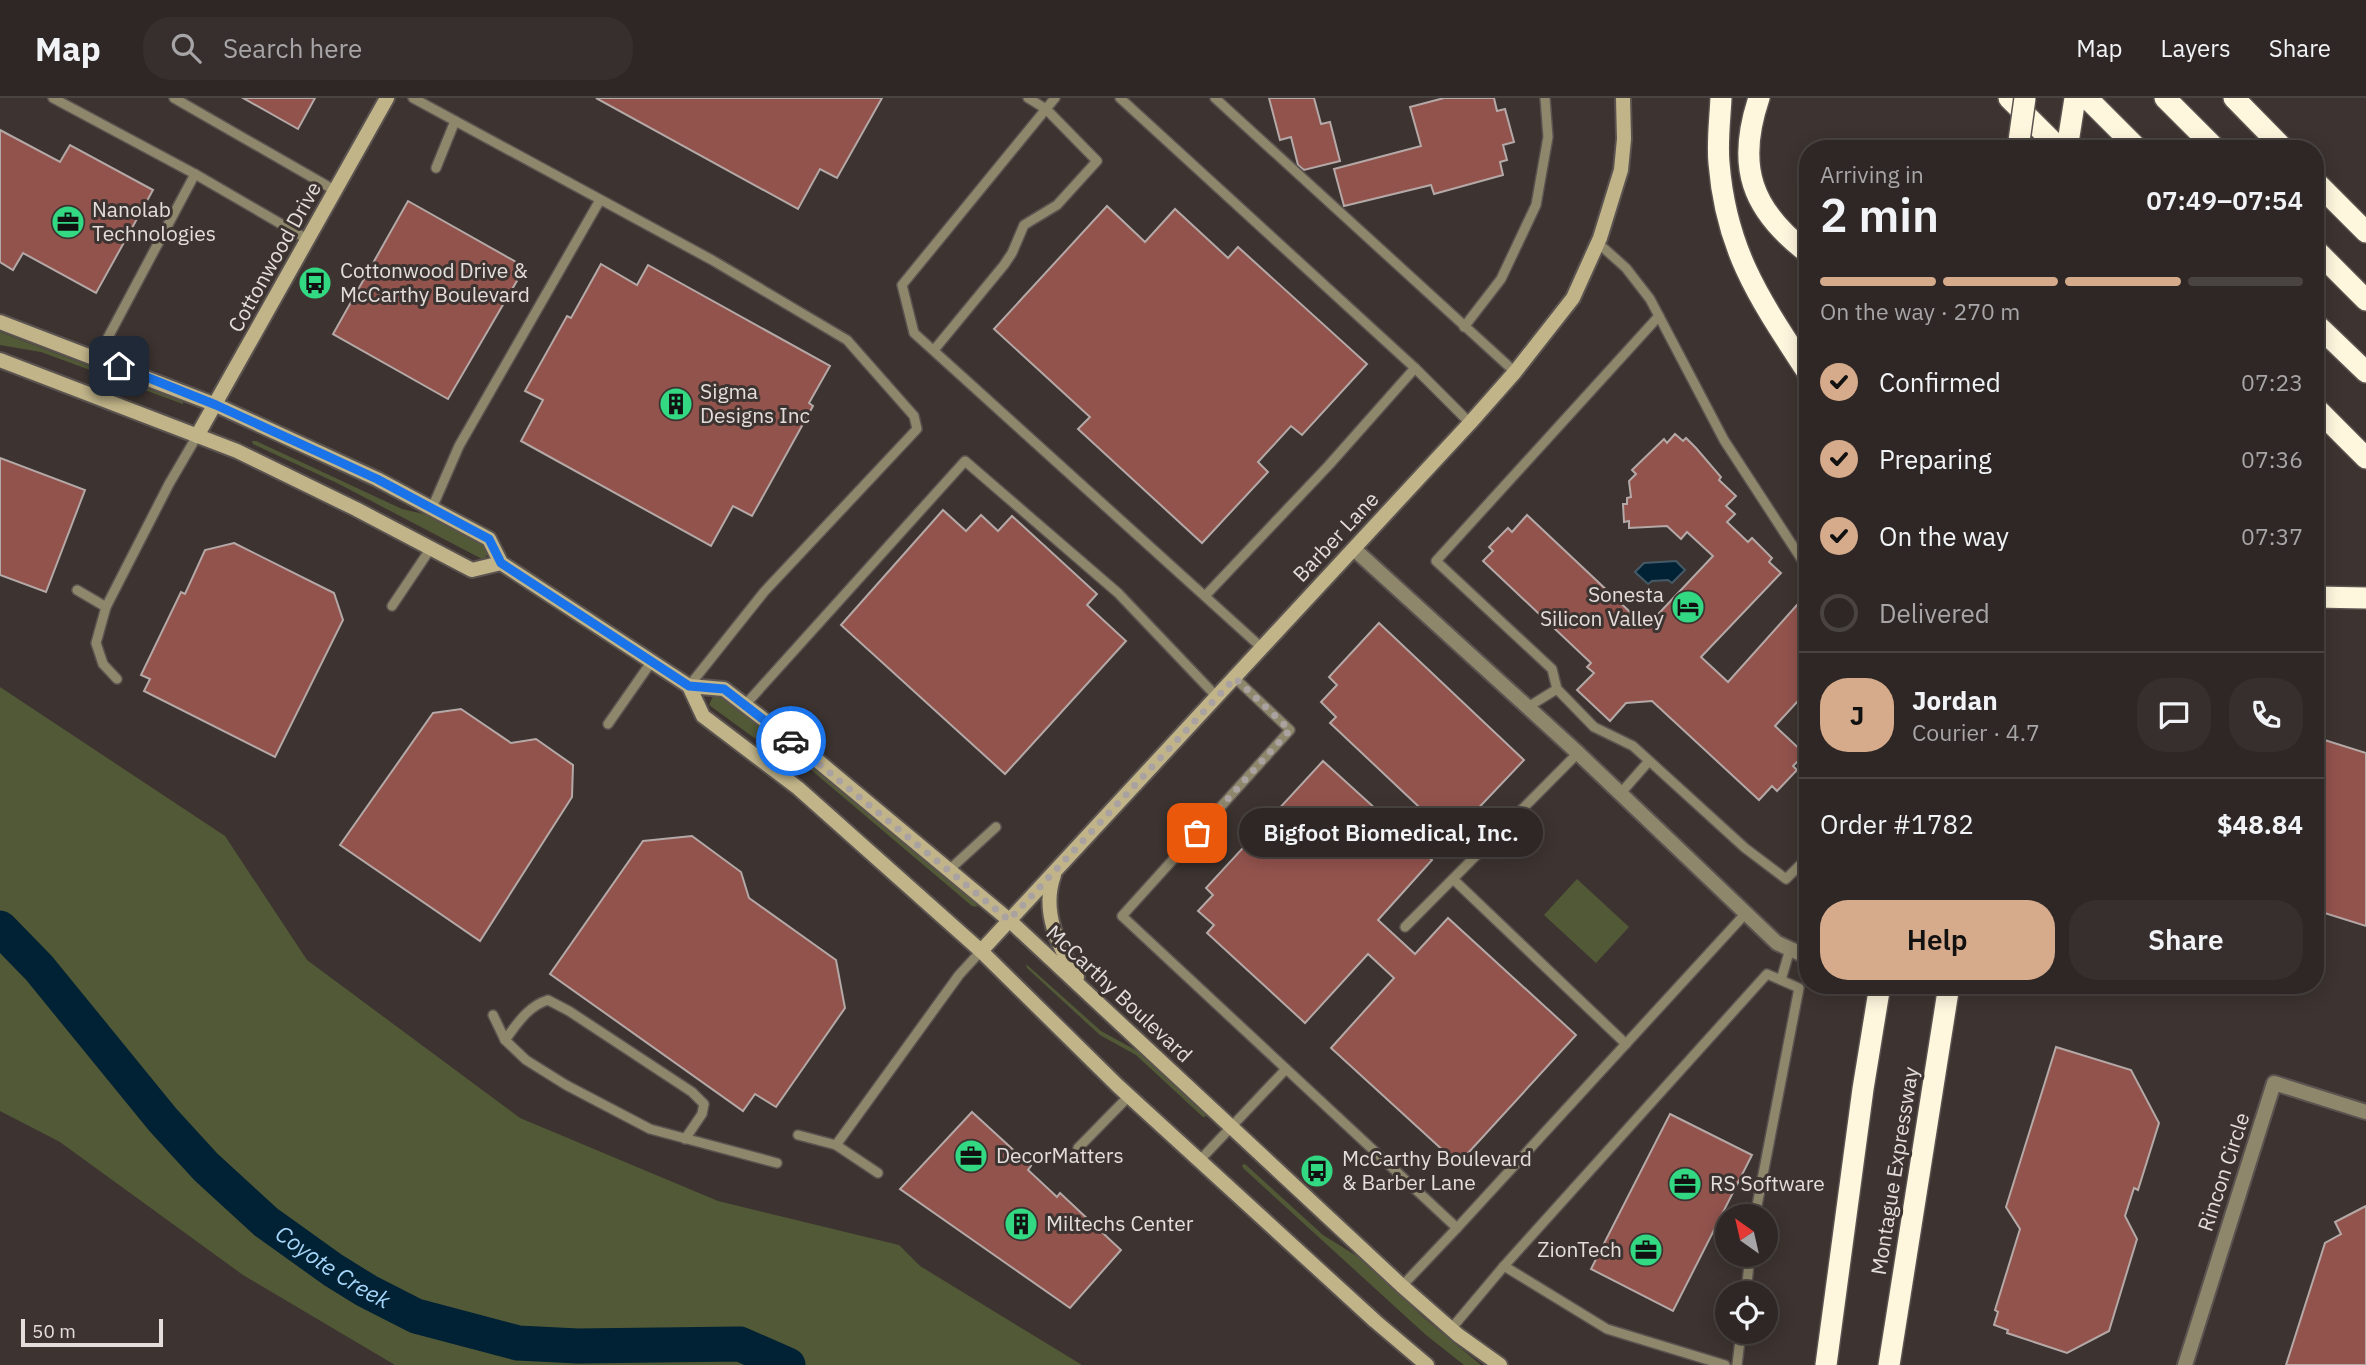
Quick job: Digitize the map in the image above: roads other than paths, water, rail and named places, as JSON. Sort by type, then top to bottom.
[{"type":"highway","points":[[1721,98],[1719,160],[1724,207],[1737,254],[1758,296],[1799,359]]},
{"type":"highway","points":[[1759,98],[1748,141],[1749,172],[1762,206],[1785,236],[1799,246]]},
{"type":"highway","points":[[2009,98],[2051,140]]},
{"type":"highway","points":[[2018,140],[2025,98]]},
{"type":"highway","points":[[2068,140],[2075,98]]},
{"type":"highway","points":[[2087,98],[2129,140]]},
{"type":"highway","points":[[2165,98],[2207,140]]},
{"type":"highway","points":[[2234,98],[2275,140]]},
{"type":"highway","points":[[2324,190],[2366,232]]},
{"type":"highway","points":[[2324,258],[2366,300]]},
{"type":"highway","points":[[2324,332],[2366,372]]},
{"type":"highway","points":[[2324,416],[2366,458]]},
{"type":"highway","points":[[2324,597],[2366,598]]},
{"type":"highway","name":"Montague Expressway","points":[[1825,1363],[1879,994]]},
{"type":"highway","name":"Montague Expressway","points":[[1889,1365],[1947,994]]},
{"type":"main road","name":"Cottonwood Drive","points":[[197,436],[387,98]]},
{"type":"main road","name":"Barber Lane","points":[[981,951],[1469,423],[1515,372],[1573,298],[1598,243],[1621,170],[1624,139],[1623,98]]},
{"type":"main road","name":"McCarthy Boulevard","points":[[0,322],[216,405],[377,479],[489,539],[501,563],[689,686],[724,689],[829,770],[1009,920],[1402,1286],[1451,1329],[1500,1365]]},
{"type":"main road","points":[[0,360],[237,451],[472,570],[501,563]]},
{"type":"main road","name":"McCarthy Boulevard","points":[[689,686],[703,716],[798,788],[981,951],[1129,1096],[1375,1321],[1427,1365]]},
{"type":"main road","points":[[1055,871],[1049,888],[1049,917],[1063,953],[1087,993]]},
{"type":"street","points":[[1353,549],[1578,753],[1777,943],[1799,953]]},
{"type":"street","name":"Rincon Circle","points":[[2185,1365],[2274,1083],[2366,1112]]},
{"type":"lane","points":[[53,98],[195,174],[307,239]]},
{"type":"lane","points":[[174,98],[336,191]]},
{"type":"lane","points":[[413,98],[712,260],[847,340],[914,415],[917,429],[764,592],[689,686]]},
{"type":"lane","points":[[934,350],[1004,265],[1024,225],[1057,205],[1097,161],[1046,109],[1028,98]]},
{"type":"lane","points":[[1055,98],[902,285],[914,332],[1262,648]]},
{"type":"lane","points":[[1120,98],[1415,368],[1469,423]]},
{"type":"lane","points":[[1215,98],[1515,372]]},
{"type":"lane","points":[[1464,327],[1501,279],[1536,205],[1548,137],[1545,98]]},
{"type":"lane","points":[[436,168],[455,121]]},
{"type":"lane","points":[[97,358],[195,174]]},
{"type":"lane","points":[[432,508],[459,446],[600,200]]},
{"type":"lane","points":[[1598,243],[1626,268],[1650,299],[1724,440],[1799,553]]},
{"type":"lane","points":[[1659,316],[1436,561],[1552,669],[1557,689],[1594,727],[1633,747],[1745,848],[1786,879],[1799,866]]},
{"type":"lane","points":[[1205,596],[1329,465],[1415,368]]},
{"type":"lane","points":[[117,679],[103,664],[96,643],[106,607],[169,484],[197,436]]},
{"type":"lane","points":[[745,705],[965,461],[1118,593],[1217,697]]},
{"type":"lane","points":[[392,606],[431,548]]},
{"type":"lane","points":[[78,590],[106,607]]},
{"type":"lane","points":[[608,724],[652,661]]},
{"type":"lane","points":[[1235,678],[1290,730],[1122,916],[1457,1228]]},
{"type":"lane","points":[[1528,707],[1557,689]]},
{"type":"lane","points":[[1405,928],[1578,753]]},
{"type":"lane","points":[[1620,794],[1649,761]]},
{"type":"lane","points":[[949,870],[996,827]]},
{"type":"lane","points":[[1453,879],[1626,1044]]},
{"type":"lane","points":[[1402,1286],[1746,913]]},
{"type":"lane","points":[[1781,980],[1790,949]]},
{"type":"lane","points":[[836,1145],[959,975],[981,951]]},
{"type":"lane","points":[[1451,1329],[1504,1266],[1767,974],[1799,988],[1757,1204]]},
{"type":"lane","points":[[505,1040],[537,1003],[548,1000],[569,1010],[692,1092],[704,1104],[702,1114],[685,1139]]},
{"type":"lane","points":[[494,1015],[505,1040],[526,1060],[566,1085],[650,1129],[778,1163]]},
{"type":"lane","points":[[1200,1160],[1286,1069]]},
{"type":"lane","points":[[1078,1148],[1129,1096]]},
{"type":"lane","points":[[797,1135],[836,1145],[878,1173]]},
{"type":"lane","points":[[1504,1266],[1607,1329],[1725,1365]]},
{"type":"lane","points":[[1737,1365],[1740,1344]]},
{"type":"water","points":[[1676,561],[1685,570],[1672,583],[1668,580],[1652,581],[1648,584],[1635,572],[1644,563]]},
{"type":"waterway","name":"Coyote Creek","points":[[0,928],[39,968],[163,1120],[206,1167],[266,1222],[367,1291],[416,1316],[518,1343],[578,1346],[740,1344],[788,1365]]},
{"type":"place","name":"Nanolab Technologies","points":[[68,222]]},
{"type":"place","name":"Cottonwood Drive & McCarthy Boulevard","points":[[315,283]]},
{"type":"place","name":"Sigma Designs Inc","points":[[676,404]]},
{"type":"place","name":"Sonesta Silicon Valley","points":[[1688,607]]},
{"type":"place","name":"Bigfoot Biomedical, Inc.","points":[[1197,833]]},
{"type":"place","name":"DecorMatters","points":[[971,1156]]},
{"type":"place","name":"McCarthy Boulevard & Barber Lane","points":[[1317,1171]]},
{"type":"place","name":"RS Software","points":[[1685,1184]]},
{"type":"place","name":"Miltechs Center","points":[[1021,1224]]},
{"type":"place","name":"ZionTech","points":[[1646,1250]]}]
